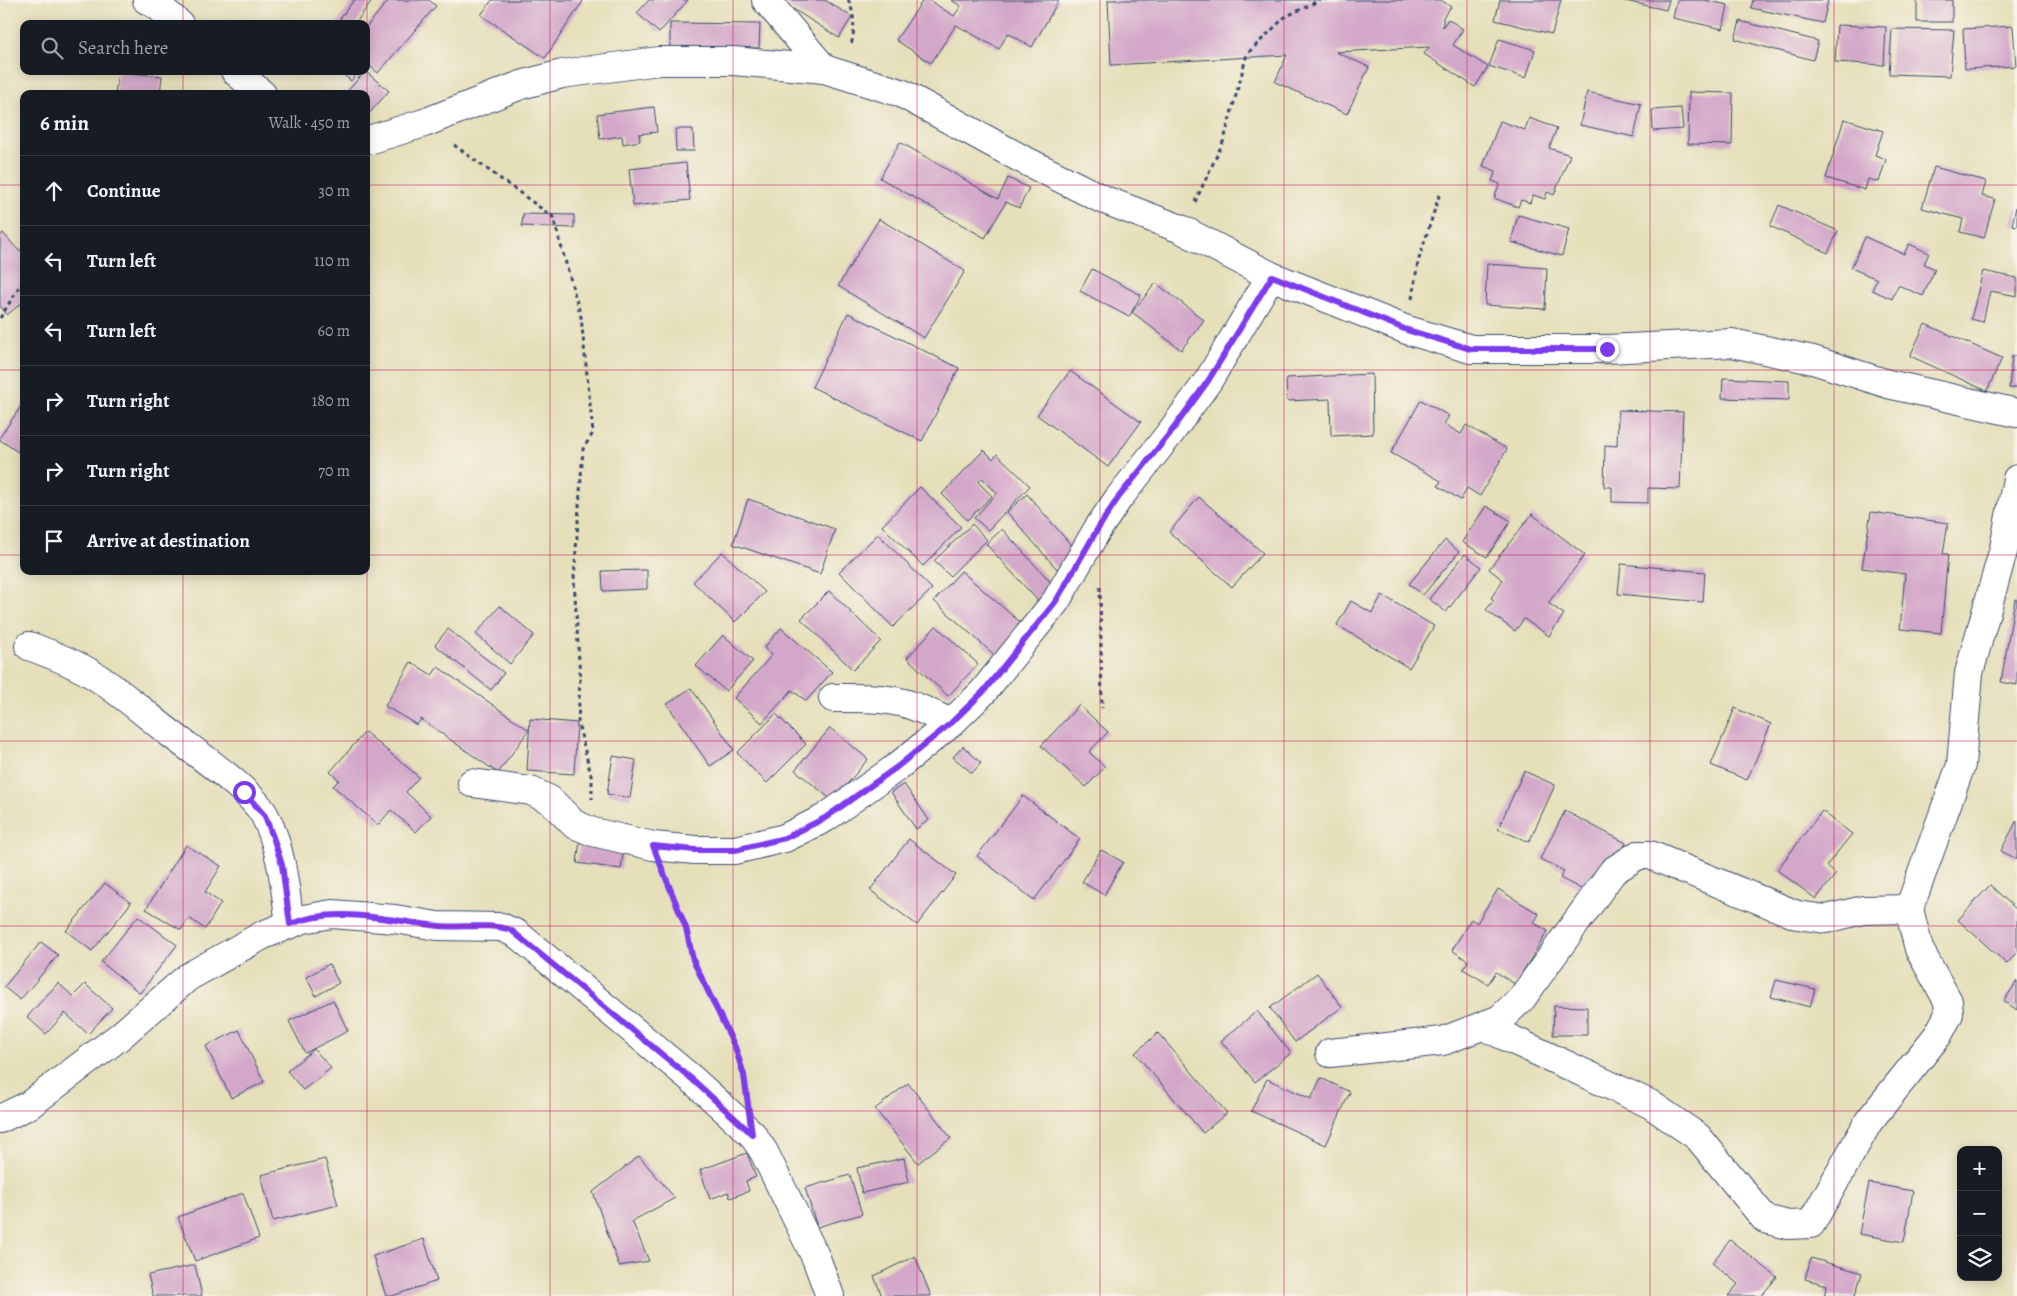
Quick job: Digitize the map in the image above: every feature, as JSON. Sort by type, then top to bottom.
[{"type":"street","points":[[147,0],[158,6],[174,20]]},
{"type":"street","points":[[766,0],[833,72]]},
{"type":"street","points":[[370,139],[424,123],[521,85],[562,74],[658,61],[733,61],[833,72],[901,93],[1020,158],[1102,199],[1181,229],[1272,276],[1407,330],[1471,349],[1607,349],[1732,343],[1813,360],[1888,384],[2017,413]]},
{"type":"street","points":[[240,75],[257,90]]},
{"type":"street","points":[[472,783],[531,791],[550,800],[574,824],[592,832],[653,846],[695,850],[735,850],[785,838],[825,818],[897,767],[951,723],[983,692],[1056,601],[1118,498],[1171,432],[1208,381],[1272,276]]},
{"type":"street","points":[[1483,1026],[1650,1104],[1698,1137],[1765,1219],[1788,1225],[1811,1224],[1869,1121],[1938,1035],[1949,1014],[1948,1001],[1919,949],[1909,909],[1961,765],[1969,673],[2004,548],[2017,479]]},
{"type":"street","points":[[29,646],[65,659],[93,675],[205,760],[256,804],[265,816],[282,865],[290,924]]},
{"type":"street","points":[[833,698],[904,702],[951,723]]},
{"type":"street","points":[[1330,1053],[1443,1041],[1500,1018],[1522,998],[1613,871],[1638,855],[1650,854],[1797,915],[1826,919],[1863,910],[1909,909]]},
{"type":"street","points":[[0,1119],[29,1105],[119,1038],[188,977],[263,935],[303,919],[332,914],[394,919],[437,926],[464,928],[485,926],[511,930],[693,1080],[752,1134],[764,1152],[816,1258],[830,1296]]},
{"type":"path","points":[[833,72],[854,36],[853,19],[848,0]]},
{"type":"path","points":[[1181,229],[1224,140],[1247,54],[1285,17],[1320,0]]},
{"type":"path","points":[[424,123],[552,217],[581,317],[592,432],[583,449],[574,579],[580,678],[578,722],[592,779],[592,832]]},
{"type":"path","points":[[1407,330],[1418,262],[1440,193]]},
{"type":"path","points":[[0,318],[20,286]]},
{"type":"path","points":[[1100,582],[1102,708]]},
{"type":"path","points":[[653,846],[686,928],[693,960],[735,1047],[744,1075],[752,1134]]},
{"type":"building","points":[[354,0],[372,0],[358,20],[339,20]]},
{"type":"building","points":[[389,0],[429,0],[436,6],[378,73],[370,66],[370,22]]},
{"type":"building","points":[[492,0],[583,1],[545,58],[481,15]]},
{"type":"building","points":[[649,0],[688,0],[659,33],[637,13]]},
{"type":"building","points":[[779,0],[825,0],[852,17],[839,38]]},
{"type":"building","points":[[923,0],[929,0],[954,16],[961,6],[951,0],[1059,0],[1032,47],[1008,33],[999,49],[956,25],[931,63],[896,40]]},
{"type":"building","points":[[1108,0],[1441,0],[1451,7],[1443,17],[1443,27],[1448,19],[1463,29],[1453,45],[1488,67],[1475,87],[1424,54],[1429,47],[1336,52],[1369,67],[1347,114],[1275,82],[1287,55],[1111,65]]},
{"type":"building","points":[[1500,0],[1561,0],[1552,34],[1495,20]]},
{"type":"building","points":[[1621,0],[1669,0],[1666,10]]},
{"type":"building","points":[[1677,0],[1705,0],[1728,5],[1723,29],[1673,18]]},
{"type":"building","points":[[1753,0],[1828,0],[1823,23],[1751,8]]},
{"type":"building","points":[[1917,0],[1952,0],[1952,22],[1917,22]]},
{"type":"building","points":[[1740,21],[1818,41],[1813,60],[1735,39]]},
{"type":"building","points":[[670,23],[760,24],[759,48],[670,47]]},
{"type":"building","points":[[1837,25],[1886,27],[1884,65],[1835,62]]},
{"type":"building","points":[[2013,26],[2016,66],[1965,69],[1963,29]]},
{"type":"building","points":[[1892,29],[1954,30],[1950,76],[1889,74]]},
{"type":"building","points":[[1499,39],[1535,50],[1526,78],[1489,66]]},
{"type":"building","points":[[118,75],[162,76],[160,90],[116,90]]},
{"type":"building","points":[[344,75],[356,75],[351,81]]},
{"type":"building","points":[[362,75],[370,75],[389,91],[370,112],[370,90],[348,90]]},
{"type":"building","points":[[1587,92],[1641,104],[1634,137],[1580,125]]},
{"type":"building","points":[[1689,92],[1733,93],[1732,145],[1688,144]]},
{"type":"building","points":[[654,107],[657,132],[639,134],[640,141],[623,144],[622,136],[600,139],[597,114]]},
{"type":"building","points":[[1681,108],[1683,129],[1653,131],[1652,110]]},
{"type":"building","points":[[1529,118],[1557,128],[1549,148],[1570,155],[1554,195],[1547,192],[1545,199],[1533,195],[1530,203],[1521,200],[1518,207],[1494,198],[1500,184],[1492,181],[1496,171],[1483,166],[1500,121],[1525,130]]},
{"type":"building","points":[[1844,119],[1883,131],[1875,155],[1886,159],[1879,182],[1868,179],[1865,190],[1826,178]]},
{"type":"building","points":[[675,129],[693,129],[694,151],[676,151]]},
{"type":"building","points":[[900,142],[998,199],[1008,178],[1029,188],[1019,208],[1006,202],[985,238],[880,178]]},
{"type":"building","points":[[686,163],[690,200],[633,206],[629,169]]},
{"type":"building","points":[[1934,167],[1986,181],[1982,196],[1995,199],[1984,238],[1960,232],[1963,219],[1922,208]]},
{"type":"building","points":[[1779,205],[1838,231],[1828,253],[1770,226]]},
{"type":"building","points":[[2017,207],[2017,226],[2012,225]]},
{"type":"building","points":[[523,214],[574,215],[574,228],[522,226]]},
{"type":"building","points":[[1518,215],[1569,229],[1562,256],[1511,242]]},
{"type":"building","points":[[879,219],[965,271],[924,338],[838,286]]},
{"type":"building","points":[[3,233],[20,250],[20,304],[7,315],[0,306],[0,236]]},
{"type":"building","points":[[1865,237],[1904,254],[1909,244],[1929,253],[1924,264],[1935,269],[1923,296],[1898,285],[1892,299],[1872,290],[1877,279],[1851,268]]},
{"type":"building","points":[[1487,264],[1547,268],[1545,309],[1485,305]]},
{"type":"building","points":[[1092,269],[1141,295],[1129,317],[1080,291]]},
{"type":"building","points":[[1983,271],[2017,278],[2017,296],[1990,291],[1983,322],[1971,319]]},
{"type":"building","points":[[1156,283],[1204,320],[1181,350],[1132,312]]},
{"type":"building","points":[[848,313],[959,368],[922,441],[812,387]]},
{"type":"building","points":[[1925,324],[2002,358],[1987,391],[1910,356]]},
{"type":"building","points":[[2012,356],[2017,356],[2017,388],[2009,388]]},
{"type":"building","points":[[1070,371],[1141,422],[1108,467],[1037,415]]},
{"type":"building","points":[[1372,374],[1373,434],[1331,436],[1330,399],[1287,401],[1286,378]]},
{"type":"building","points":[[1723,378],[1789,381],[1789,400],[1722,398]]},
{"type":"building","points":[[1421,400],[1449,416],[1444,424],[1461,434],[1466,425],[1507,449],[1480,496],[1467,488],[1461,500],[1438,486],[1441,481],[1391,453]]},
{"type":"building","points":[[20,408],[20,453],[0,440],[0,437]]},
{"type":"building","points":[[1618,410],[1683,412],[1680,489],[1648,488],[1648,503],[1612,502],[1612,487],[1604,487],[1605,445],[1617,446]]},
{"type":"building","points":[[984,450],[993,459],[997,454],[1030,486],[988,530],[974,518],[997,493],[982,478],[978,482],[992,496],[967,520],[942,494]]},
{"type":"building","points":[[920,487],[961,527],[923,566],[882,526]]},
{"type":"building","points":[[1027,494],[1077,552],[1057,569],[1007,512]]},
{"type":"building","points":[[1199,497],[1263,553],[1232,587],[1169,532]]},
{"type":"building","points":[[748,499],[835,529],[820,574],[733,544]]},
{"type":"building","points":[[1486,506],[1511,521],[1487,557],[1462,542]]},
{"type":"building","points":[[1871,512],[1948,523],[1943,554],[1948,554],[1941,633],[1900,629],[1905,574],[1862,568]]},
{"type":"building","points":[[1532,514],[1585,555],[1548,603],[1564,614],[1549,636],[1524,619],[1515,631],[1486,610],[1494,600],[1491,598],[1503,580],[1489,569]]},
{"type":"building","points":[[972,524],[987,540],[950,576],[934,561]]},
{"type":"building","points":[[1002,529],[1057,589],[1040,603],[986,544]]},
{"type":"building","points":[[878,534],[932,589],[893,627],[839,572]]},
{"type":"building","points":[[1445,540],[1459,552],[1423,595],[1409,584]]},
{"type":"building","points":[[722,552],[765,592],[735,622],[693,582]]},
{"type":"building","points":[[1465,554],[1481,567],[1446,612],[1429,599]]},
{"type":"building","points":[[1621,564],[1705,572],[1703,602],[1618,594]]},
{"type":"building","points":[[647,570],[647,589],[603,591],[602,571]]},
{"type":"building","points":[[961,571],[1028,629],[1000,660],[934,601]]},
{"type":"building","points":[[829,591],[881,641],[853,670],[801,619]]},
{"type":"building","points":[[1382,595],[1434,626],[1409,668],[1337,625],[1351,601],[1372,613]]},
{"type":"building","points":[[2015,599],[2017,600],[2017,685],[2001,682]]},
{"type":"building","points":[[500,606],[534,635],[510,664],[476,634]]},
{"type":"building","points":[[936,626],[978,664],[948,696],[907,658]]},
{"type":"building","points":[[781,628],[832,672],[806,701],[792,690],[762,723],[734,698],[772,655],[764,648]]},
{"type":"building","points":[[448,629],[504,673],[491,690],[435,645]]},
{"type":"building","points":[[723,635],[753,661],[726,691],[696,666]]},
{"type":"building","points":[[411,662],[432,675],[438,667],[529,730],[498,773],[421,719],[417,725],[385,706]]},
{"type":"building","points":[[691,688],[734,750],[710,766],[667,704]]},
{"type":"building","points":[[1079,705],[1108,732],[1089,752],[1105,767],[1086,787],[1041,746]]},
{"type":"building","points":[[1735,708],[1771,724],[1747,780],[1711,765]]},
{"type":"building","points":[[776,714],[806,744],[767,783],[737,753]]},
{"type":"building","points":[[530,719],[577,723],[574,774],[527,771]]},
{"type":"building","points":[[830,728],[868,759],[833,801],[795,770]]},
{"type":"building","points":[[365,732],[419,777],[406,792],[431,816],[416,832],[391,810],[378,825],[333,786],[339,780],[330,772]]},
{"type":"building","points":[[963,746],[981,763],[972,773],[953,757]]},
{"type":"building","points":[[613,756],[636,760],[630,798],[607,794]]},
{"type":"building","points":[[1524,771],[1555,785],[1529,842],[1498,829]]},
{"type":"building","points":[[904,784],[929,820],[916,829],[891,792]]},
{"type":"building","points":[[1023,796],[1080,839],[1034,900],[977,856]]},
{"type":"building","points":[[1565,811],[1626,843],[1617,859],[1611,889],[1590,878],[1583,890],[1560,878],[1564,871],[1540,859]]},
{"type":"building","points":[[1822,811],[1852,834],[1826,866],[1836,874],[1816,899],[1777,870]]},
{"type":"building","points":[[583,819],[627,825],[621,869],[577,863]]},
{"type":"building","points":[[2017,820],[2017,859],[2001,851]]},
{"type":"building","points":[[909,839],[956,875],[917,925],[870,890]]},
{"type":"building","points":[[186,845],[221,866],[205,892],[221,903],[205,929],[189,918],[181,930],[146,909]]},
{"type":"building","points":[[1101,850],[1123,862],[1104,895],[1082,882]]},
{"type":"building","points":[[105,883],[131,903],[92,951],[66,931]]},
{"type":"building","points":[[1990,885],[2017,910],[2017,952],[2007,964],[1958,920]]},
{"type":"building","points":[[1498,889],[1539,914],[1534,923],[1548,931],[1515,984],[1496,972],[1488,984],[1463,969],[1468,961],[1452,950],[1471,919],[1477,923]]},
{"type":"building","points":[[138,916],[177,945],[140,993],[101,962]]},
{"type":"building","points":[[41,942],[58,955],[20,1000],[4,987]]},
{"type":"building","points":[[329,964],[339,983],[316,996],[306,977]]},
{"type":"building","points":[[1317,973],[1342,1007],[1295,1042],[1270,1008]]},
{"type":"building","points":[[1776,980],[1815,989],[1810,1007],[1771,997]]},
{"type":"building","points":[[2017,981],[2017,1010],[2004,1001]]},
{"type":"building","points":[[58,983],[73,996],[85,984],[112,1008],[88,1034],[65,1013],[46,1034],[27,1017]]},
{"type":"building","points":[[333,1000],[348,1031],[305,1053],[289,1021]]},
{"type":"building","points":[[1554,1006],[1587,1007],[1587,1035],[1553,1035]]},
{"type":"building","points":[[1257,1011],[1291,1053],[1255,1082],[1221,1041]]},
{"type":"building","points":[[239,1030],[264,1082],[231,1098],[206,1046]]},
{"type":"building","points":[[1158,1033],[1227,1113],[1203,1133],[1135,1053]]},
{"type":"building","points":[[314,1049],[331,1068],[303,1090],[287,1071]]},
{"type":"building","points":[[1321,1078],[1350,1092],[1326,1145],[1251,1111],[1267,1079],[1311,1099]]},
{"type":"building","points":[[908,1083],[951,1138],[918,1163],[875,1109]]},
{"type":"building","points":[[747,1153],[756,1177],[746,1181],[749,1191],[730,1198],[728,1192],[710,1199],[700,1170]]},
{"type":"building","points":[[639,1156],[675,1198],[632,1221],[649,1261],[619,1266],[593,1192]]},
{"type":"building","points":[[904,1158],[909,1182],[862,1193],[857,1168]]},
{"type":"building","points":[[325,1159],[338,1205],[273,1221],[261,1175]]},
{"type":"building","points":[[850,1175],[862,1214],[817,1227],[805,1188]]},
{"type":"building","points":[[1869,1183],[1913,1191],[1904,1242],[1859,1234]]},
{"type":"building","points":[[243,1193],[259,1238],[195,1261],[178,1217]]},
{"type":"building","points":[[424,1239],[437,1281],[392,1296],[386,1296],[373,1256]]},
{"type":"building","points":[[1730,1240],[1777,1277],[1761,1296],[1728,1296],[1738,1284],[1712,1263]]},
{"type":"building","points":[[915,1256],[931,1296],[882,1296],[874,1276]]},
{"type":"building","points":[[1811,1258],[1862,1273],[1855,1296],[1824,1296],[1827,1285],[1805,1279]]},
{"type":"building","points":[[195,1265],[202,1296],[153,1296],[148,1275]]},
{"type":"route","points":[[244,792],[265,816],[274,840],[282,865],[290,924],[303,919],[332,914],[394,919],[437,926],[464,928],[485,926],[511,930],[693,1080],[752,1134],[744,1075],[735,1047],[693,960],[686,928],[653,846],[695,850],[735,850],[785,838],[825,818],[897,767],[951,723],[983,692],[1056,601],[1118,498],[1171,432],[1208,381],[1272,276],[1407,330],[1471,349],[1607,349]]}]
